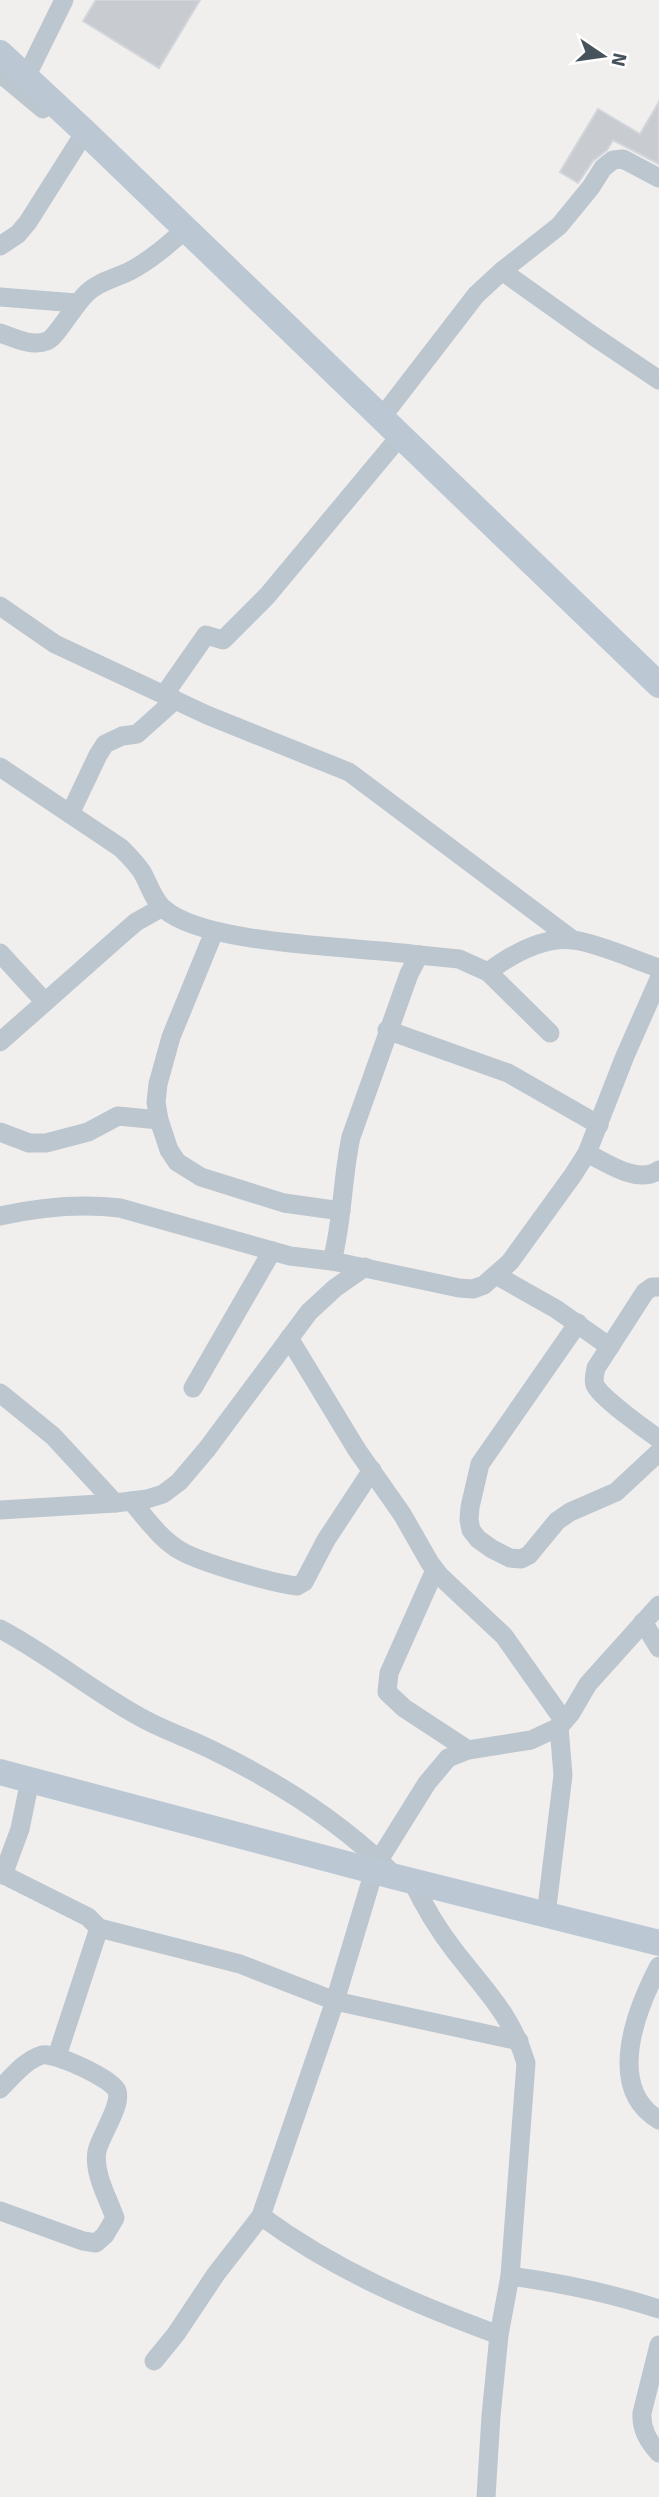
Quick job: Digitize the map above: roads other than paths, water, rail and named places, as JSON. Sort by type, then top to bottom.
[{"type":"main road","points":[[5,63],[85,132],[659,685]]},
{"type":"main road","points":[[0,1772],[659,1943]]},
{"type":"street","points":[[5,63],[64,0]]},
{"type":"street","points":[[0,246],[18,234],[28,222],[85,132]]},
{"type":"street","points":[[70,814],[105,744],[122,736],[137,734],[170,698],[205,635],[223,640],[267,596],[392,426],[476,295],[559,226],[603,168],[613,160],[623,159],[659,178]]},
{"type":"street","points":[[0,333],[28,342],[41,343],[51,340],[76,303],[99,284],[130,271],[153,257],[186,229]]},
{"type":"street","points":[[502,271],[659,380]]},
{"type":"street","points":[[0,297],[76,303]]},
{"type":"street","points":[[0,606],[55,644],[207,716],[349,772],[573,940],[659,968]]},
{"type":"street","points":[[0,767],[133,859],[161,908],[174,916],[214,932],[459,959],[488,972],[550,1033]]},
{"type":"street","points":[[0,1042],[136,922],[161,908]]},
{"type":"street","points":[[214,932],[163,1062],[156,1102],[169,1150],[177,1163],[188,1171],[284,1203],[341,1211]]},
{"type":"street","points":[[488,972],[515,953],[537,945],[573,940]]},
{"type":"street","points":[[0,953],[45,1002]]},
{"type":"street","points":[[332,1261],[337,1243],[351,1137],[404,984],[419,954]]},
{"type":"street","points":[[0,1216],[66,1206],[120,1208],[290,1256],[332,1261],[473,1289],[484,1285],[510,1262],[547,1214],[587,1153],[659,979]]},
{"type":"street","points":[[387,1030],[508,1073],[598,1125]]},
{"type":"street","points":[[0,1132],[29,1143],[46,1143],[88,1132],[118,1116],[159,1120]]},
{"type":"street","points":[[587,1153],[653,1177]]},
{"type":"street","points":[[193,1388],[272,1251]]},
{"type":"street","points":[[0,1510],[123,1502],[163,1494],[178,1482],[207,1449],[318,1303],[365,1267]]},
{"type":"street","points":[[496,1275],[578,1324],[610,1347]]},
{"type":"street","points":[[659,1287],[652,1287],[645,1292],[596,1368],[595,1386],[659,1439]]},
{"type":"street","points":[[578,1324],[480,1464],[468,1520],[471,1530],[492,1549],[510,1558],[521,1559],[529,1555],[557,1521],[627,1485],[659,1452]]},
{"type":"street","points":[[289,1338],[357,1450],[402,1514],[435,1570],[504,1636],[561,1724],[563,1775],[546,1915]]},
{"type":"street","points":[[1,1397],[53,1436],[123,1502],[180,1550],[205,1560],[297,1586],[304,1582],[326,1540],[372,1470]]},
{"type":"street","points":[[435,1570],[389,1673],[387,1692],[404,1709],[468,1750]]},
{"type":"street","points":[[154,2361],[261,2216],[335,2001],[438,1768],[448,1758],[468,1750],[531,1740],[561,1724],[588,1684],[659,1605]]},
{"type":"street","points":[[643,1622],[659,1648]]},
{"type":"street","points":[[0,1629],[126,1709],[281,1787],[327,1818],[390,1872],[425,1909],[502,2008],[519,2041],[526,2063],[526,2085],[510,2276],[499,2335],[486,2497]]},
{"type":"street","points":[[30,1780],[18,1836],[2,1874],[88,1917],[99,1928],[251,1967],[335,2001],[519,2041]]},
{"type":"street","points":[[57,2056],[99,1928]]},
{"type":"street","points":[[659,1966],[640,2005],[629,2074],[632,2091],[643,2109],[659,2120]]},
{"type":"street","points":[[0,2089],[30,2061],[43,2054],[57,2056],[101,2077],[113,2084],[118,2092],[117,2103],[97,2150],[100,2179],[115,2218],[105,2235],[96,2243],[83,2241],[0,2211]]},
{"type":"street","points":[[261,2216],[340,2268],[428,2309],[499,2335]]},
{"type":"street","points":[[510,2276],[582,2287],[618,2295],[659,2309]]},
{"type":"street","points":[[659,2345],[641,2423],[659,2453]]}]
